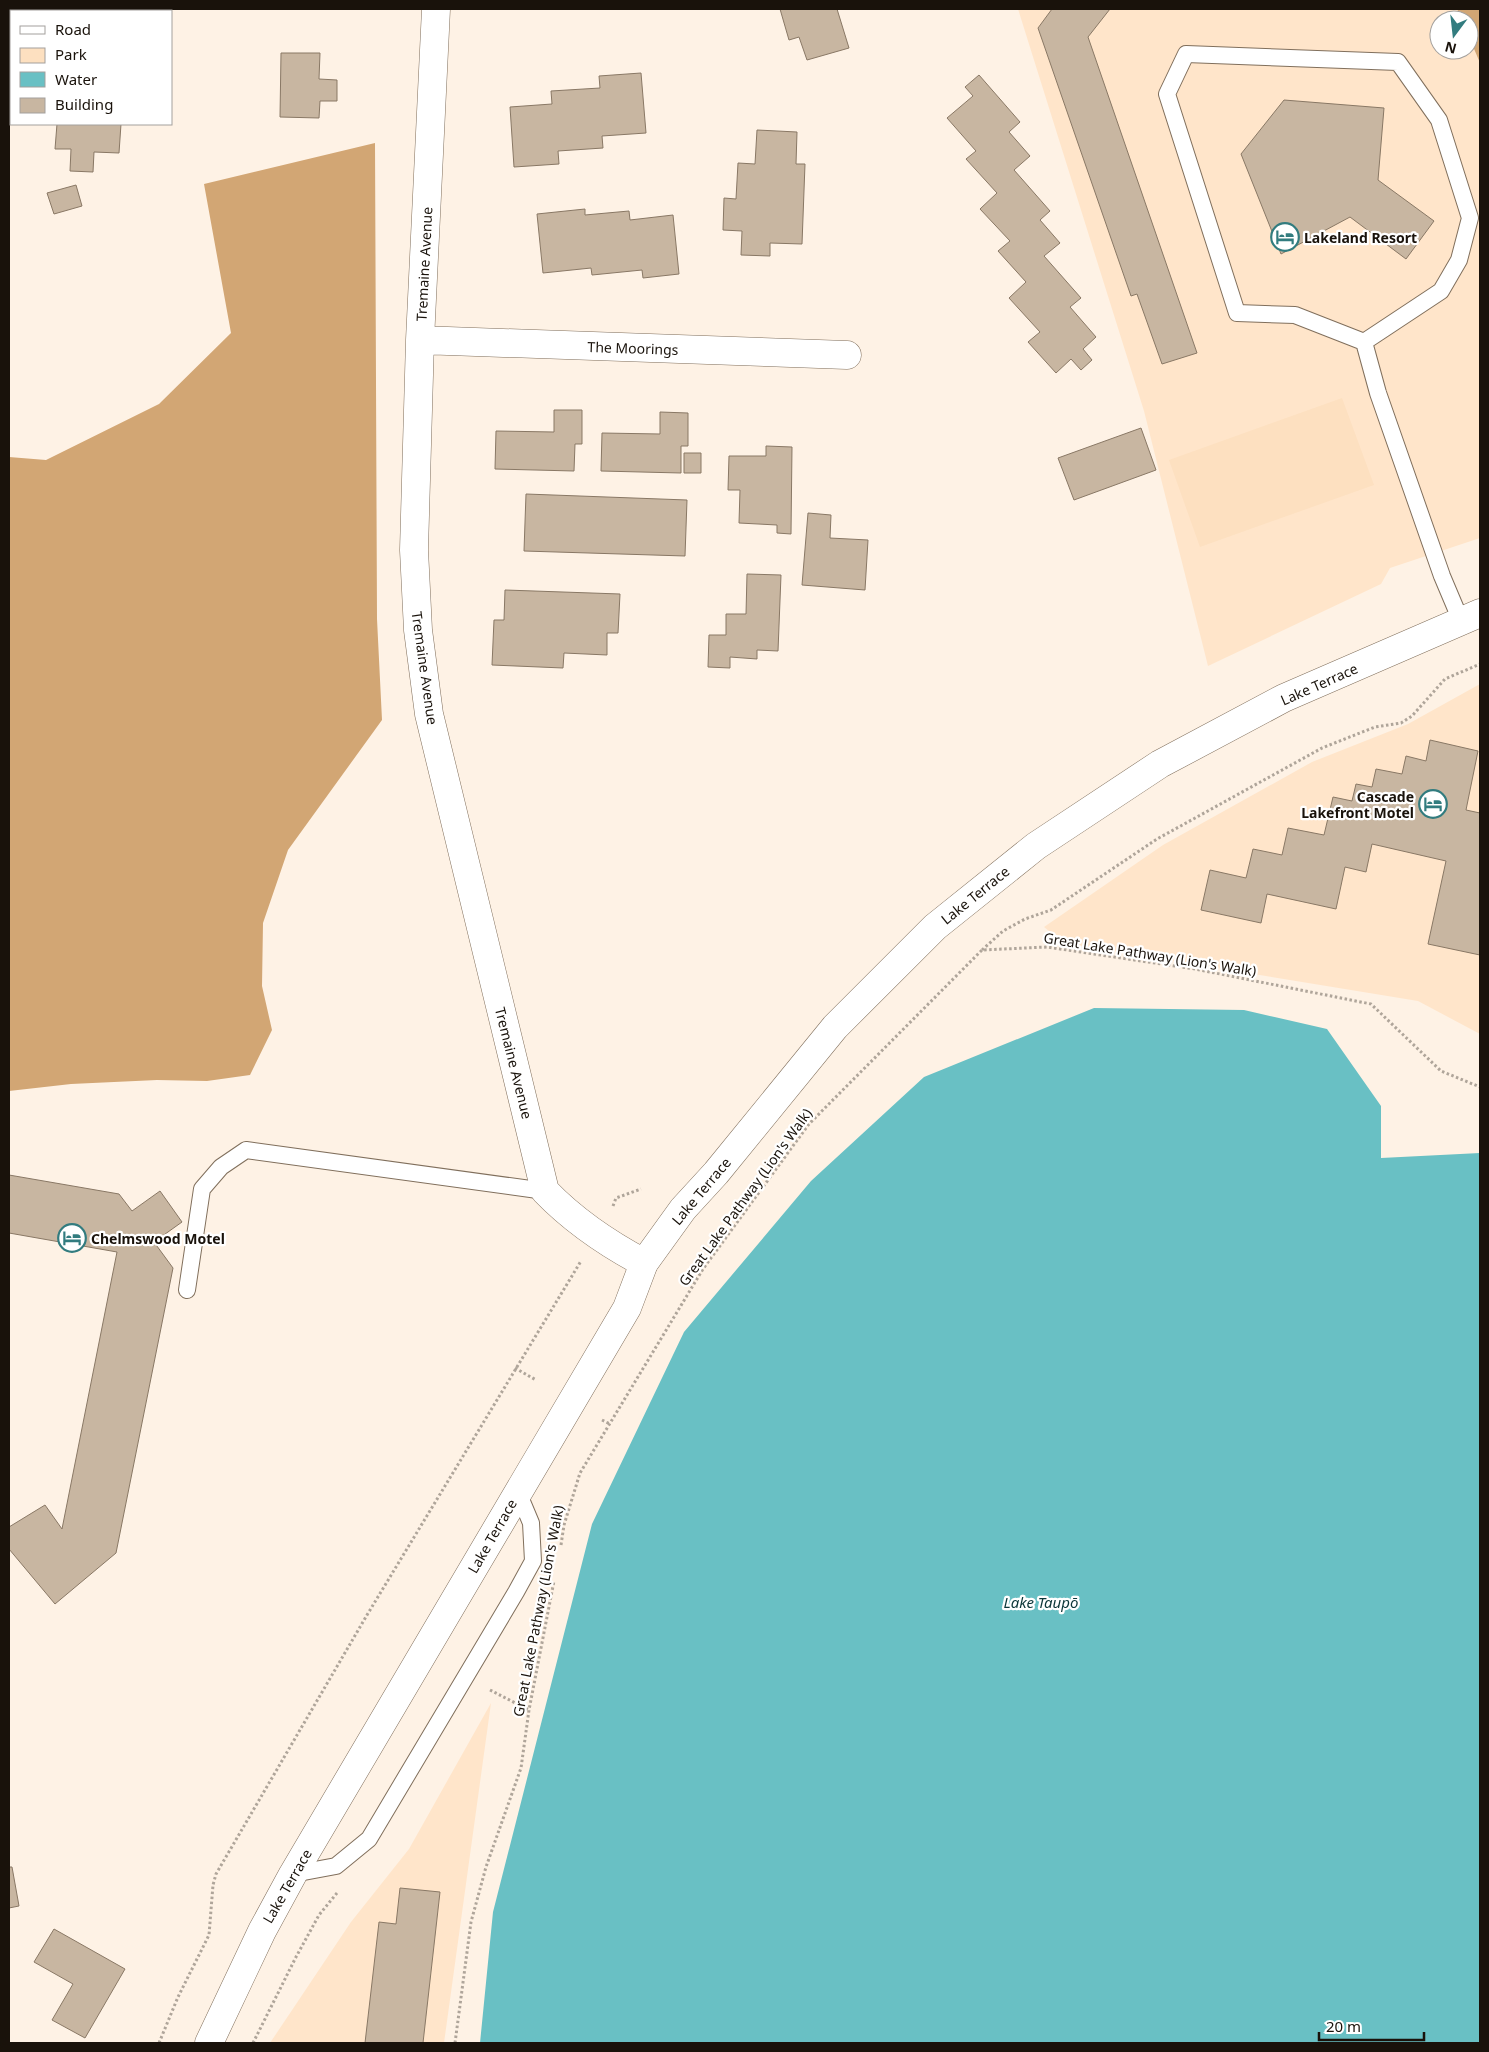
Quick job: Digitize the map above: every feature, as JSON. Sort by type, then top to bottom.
[{"type":"main road","name":"Tremaine Avenue","points":[[436,9],[420,340],[414,550],[418,630],[430,714],[545,1191]]},
{"type":"main road","name":"The Moorings","points":[[420,340],[847,355]]},
{"type":"main road","name":"Lake Terrace","points":[[209,2043],[262,1931],[293,1874],[627,1308],[644,1263],[683,1209],[716,1174],[835,1027],[935,927],[1036,846],[1168,759],[1284,698],[1471,617]]},
{"type":"main road","points":[[545,1191],[566,1213],[622,1251],[644,1263]]},
{"type":"lane","points":[[1186,54],[1398,62],[1439,120],[1470,218],[1459,260],[1441,291],[1364,342],[1295,315],[1237,313],[1167,94],[1186,54]]},
{"type":"lane","points":[[1364,342],[1378,393],[1442,576],[1471,617]]},
{"type":"lane","points":[[186,1290],[202,1189],[221,1167],[246,1150],[545,1191]]},
{"type":"lane","points":[[293,1874],[336,1866],[369,1839],[516,1592],[533,1561],[531,1523],[518,1492]]},
{"type":"path","points":[[982,950],[1004,931],[1025,919],[1051,910],[1157,840],[1322,748],[1375,727],[1401,724],[1412,716],[1445,679],[1480,664]]},
{"type":"path","name":"Great Lake Pathway (Lion's Walk)","points":[[559,1552],[564,1525],[580,1473],[703,1269],[808,1124],[982,950],[1047,947],[1195,969],[1371,1004],[1441,1071],[1480,1087]]},
{"type":"path","points":[[159,2043],[178,1997],[209,1935],[213,1885],[216,1874],[515,1368],[612,1210],[616,1198],[642,1189]]},
{"type":"path","points":[[515,1368],[536,1380]]},
{"type":"path","points":[[602,1420],[610,1424]]},
{"type":"path","name":"Great Lake Pathway (Lion's Walk)","points":[[455,2043],[471,1922],[486,1867],[521,1768],[529,1710],[554,1579]]},
{"type":"path","points":[[490,1690],[529,1710]]},
{"type":"shaded area","name":"Lakeland Resort","points":[[1018,9],[1457,9],[1429,10],[1429,60],[1479,60],[1480,63],[1480,538],[1390,568],[1381,584],[1208,666],[1144,411]]},
{"type":"shaded area","points":[[1480,9],[1480,63],[1479,10],[1457,10]]},
{"type":"shaded area","points":[[375,143],[377,619],[382,720],[288,850],[263,923],[262,986],[272,1030],[250,1075],[207,1081],[157,1080],[71,1084],[9,1091],[9,457],[46,460],[159,404],[231,333],[204,184]]},
{"type":"shaded area","points":[[1480,684],[1480,1034],[1418,1001],[1064,943],[1044,927],[1163,845],[1312,762],[1408,724]]},
{"type":"shaded area","points":[[491,1703],[444,2043],[270,2043],[351,1922],[409,1849]]},
{"type":"green space","points":[[1342,398],[1374,485],[1200,547],[1169,460]]},
{"type":"water","name":"Lake Taupō","points":[[1094,1008],[1244,1010],[1327,1029],[1381,1106],[1381,1158],[1480,1153],[1480,2043],[480,2043],[493,1912],[592,1524],[684,1332],[811,1181],[924,1077]]},
{"type":"building","points":[[780,9],[837,9],[849,48],[807,60],[799,37],[789,40]]},
{"type":"building","points":[[1052,9],[1110,9],[1088,37],[1197,353],[1162,364],[1137,294],[1131,296],[1038,28]]},
{"type":"building","points":[[281,53],[320,53],[319,79],[337,80],[337,101],[320,101],[319,118],[280,117]]},
{"type":"building","points":[[641,73],[646,133],[602,136],[603,148],[558,151],[559,164],[514,167],[510,107],[552,104],[551,91],[600,88],[599,76]]},
{"type":"building","points":[[9,75],[10,75],[10,113]]},
{"type":"building","points":[[979,75],[1020,122],[1009,132],[1030,156],[1014,170],[1050,211],[1040,220],[1060,243],[1044,256],[1081,298],[1070,307],[1096,337],[1083,349],[1092,360],[1081,370],[1071,359],[1056,373],[1028,342],[1040,332],[1009,298],[1026,282],[998,251],[1010,241],[980,209],[997,193],[966,159],[976,151],[947,118],[973,96],[965,87]]},
{"type":"building","points":[[1284,100],[1384,108],[1378,180],[1434,221],[1406,259],[1350,217],[1281,254],[1241,154]]},
{"type":"building","points":[[57,125],[121,125],[119,153],[94,152],[93,172],[70,171],[71,149],[55,149]]},
{"type":"building","points":[[757,130],[797,132],[796,164],[805,164],[802,244],[770,243],[770,256],[741,255],[742,231],[723,230],[724,198],[736,199],[738,163],[755,164]]},
{"type":"building","points":[[76,185],[82,206],[54,214],[47,193]]},
{"type":"building","points":[[585,209],[585,215],[629,211],[630,220],[673,215],[679,274],[643,278],[642,270],[592,275],[591,268],[543,273],[537,214]]},
{"type":"building","points":[[554,410],[582,410],[582,444],[575,444],[574,471],[495,469],[496,431],[554,432]]},
{"type":"building","points":[[660,412],[688,413],[688,446],[681,446],[681,473],[601,471],[602,433],[660,434]]},
{"type":"building","points":[[1141,428],[1156,470],[1074,500],[1058,458]]},
{"type":"building","points":[[766,446],[792,447],[791,534],[777,533],[777,525],[739,523],[740,490],[728,490],[729,456],[766,456]]},
{"type":"building","points":[[684,453],[701,453],[701,473],[684,473]]},
{"type":"building","points":[[526,494],[687,500],[685,556],[524,551]]},
{"type":"building","points":[[808,513],[831,515],[830,538],[868,540],[865,590],[802,585]]},
{"type":"building","points":[[747,574],[781,575],[778,651],[757,650],[757,659],[730,657],[730,668],[708,667],[709,635],[726,635],[726,614],[746,614]]},
{"type":"building","points":[[505,590],[620,594],[618,633],[607,633],[607,655],[564,653],[563,668],[492,665],[494,620],[504,620]]},
{"type":"building","points":[[1430,740],[1478,751],[1466,810],[1480,813],[1480,955],[1428,944],[1446,861],[1372,844],[1366,872],[1345,867],[1336,909],[1267,894],[1261,923],[1201,910],[1210,870],[1246,878],[1253,849],[1282,855],[1288,828],[1324,835],[1333,797],[1352,801],[1356,784],[1372,787],[1376,769],[1402,774],[1406,756],[1426,761]]},
{"type":"building","points":[[9,1175],[119,1194],[132,1211],[160,1191],[182,1222],[154,1242],[173,1268],[116,1553],[55,1604],[9,1549],[9,1527],[45,1505],[62,1529],[117,1252],[9,1233]]},
{"type":"building","points":[[9,1867],[12,1867],[19,1906],[9,1908]]},
{"type":"building","points":[[400,1888],[440,1892],[423,2043],[365,2043],[379,1922],[396,1924]]},
{"type":"building","points":[[54,1929],[125,1969],[85,2038],[52,2020],[73,1984],[34,1962]]},
{"type":"place","name":"Lakeland Resort","points":[[1285,237]]},
{"type":"place","name":"Cascade Lakefront Motel","points":[[1433,804]]},
{"type":"place","name":"Chelmswood Motel","points":[[72,1238]]}]
